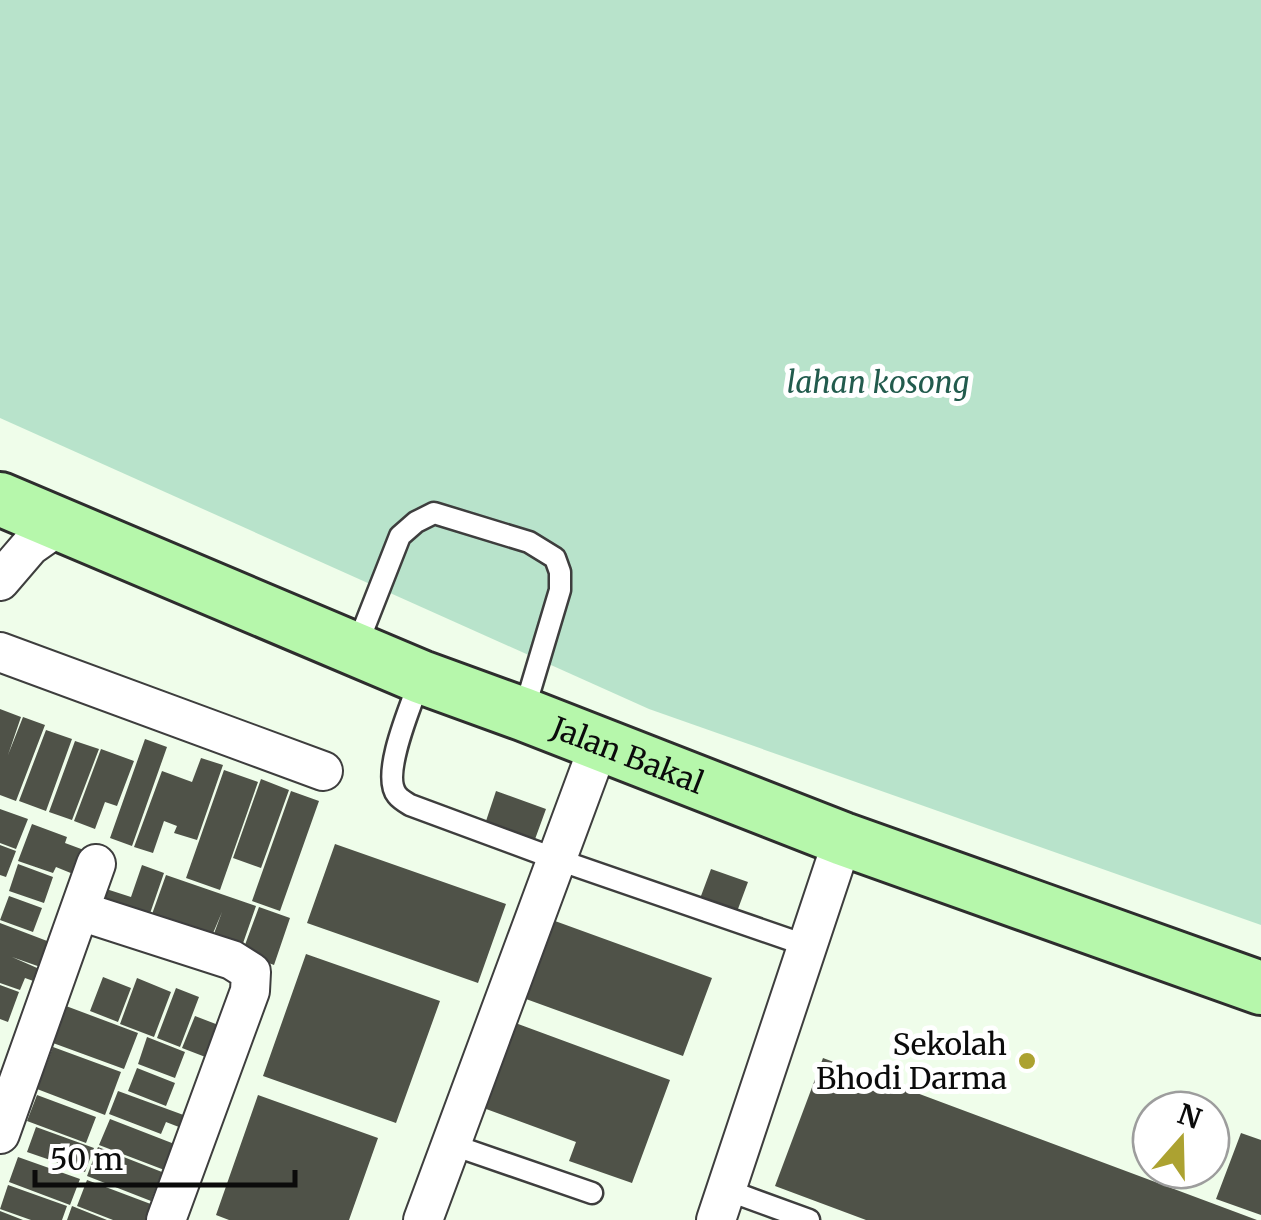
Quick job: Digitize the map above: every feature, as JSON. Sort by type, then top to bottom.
[{"type":"street","name":"Jalan Bakal","points":[[0,499],[421,677],[843,839],[1261,988]]},
{"type":"street","points":[[0,581],[30,546],[60,525]]},
{"type":"street","points":[[0,652],[323,771]]},
{"type":"street","points":[[424,1220],[599,745]]},
{"type":"street","points":[[721,1205],[843,839]]},
{"type":"street","points":[[0,1134],[96,864]]},
{"type":"street","points":[[80,911],[232,960],[251,972],[250,992],[166,1220]]},
{"type":"lane","points":[[356,650],[400,536],[416,522],[434,512],[529,542],[556,558],[560,590],[523,714]]},
{"type":"lane","points":[[421,677],[391,777],[395,794],[410,805],[808,946]]},
{"type":"lane","points":[[450,1144],[592,1192]]},
{"type":"lane","points":[[721,1205],[809,1220]]},
{"type":"green space","name":"lahan kosong","points":[[0,0],[1261,0],[1261,925],[649,709],[0,418]]},
{"type":"building","points":[[0,709],[21,717],[8,755],[23,717],[45,725],[16,801],[0,795]]},
{"type":"building","points":[[46,730],[72,739],[46,811],[19,801]]},
{"type":"building","points":[[145,739],[167,747],[132,846],[110,838]]},
{"type":"building","points":[[75,741],[99,749],[72,820],[49,812]]},
{"type":"building","points":[[101,749],[134,761],[117,806],[105,802],[95,829],[74,821]]},
{"type":"building","points":[[201,758],[223,765],[197,840],[174,833],[177,826],[164,821],[153,853],[134,847],[162,771],[192,782]]},
{"type":"building","points":[[224,770],[258,782],[220,890],[186,878]]},
{"type":"building","points":[[261,779],[289,790],[261,868],[233,858]]},
{"type":"building","points":[[291,791],[319,801],[280,911],[252,901]]},
{"type":"building","points":[[496,791],[546,809],[534,842],[485,824]]},
{"type":"building","points":[[0,809],[28,819],[16,849],[0,843]]},
{"type":"building","points":[[32,824],[67,837],[65,843],[92,853],[83,878],[56,867],[53,873],[18,861]]},
{"type":"building","points":[[335,844],[506,904],[478,983],[307,923]]},
{"type":"building","points":[[0,845],[16,851],[6,877],[0,875]]},
{"type":"building","points":[[18,864],[53,877],[44,903],[9,891]]},
{"type":"building","points":[[142,865],[164,873],[145,928],[92,909],[100,887],[131,897]]},
{"type":"building","points":[[711,869],[748,882],[735,917],[698,904]]},
{"type":"building","points":[[166,875],[256,906],[241,949],[212,939],[222,912],[211,938],[151,917]]},
{"type":"building","points":[[9,896],[42,908],[33,932],[0,920]]},
{"type":"building","points":[[259,907],[290,918],[274,965],[242,953]]},
{"type":"building","points":[[555,921],[712,978],[683,1056],[526,999]]},
{"type":"building","points":[[0,923],[55,944],[46,969],[12,957],[44,971],[39,983],[25,978],[20,990],[0,983]]},
{"type":"building","points":[[306,954],[440,1001],[396,1123],[263,1076]]},
{"type":"building","points":[[103,977],[131,988],[118,1022],[90,1011]]},
{"type":"building","points":[[137,978],[171,992],[154,1037],[120,1024]]},
{"type":"building","points":[[0,985],[19,992],[8,1022],[0,1019]]},
{"type":"building","points":[[176,988],[199,997],[180,1047],[157,1038]]},
{"type":"building","points":[[66,1006],[138,1033],[124,1069],[53,1043]]},
{"type":"building","points":[[195,1016],[221,1026],[208,1058],[182,1048]]},
{"type":"building","points":[[510,1021],[670,1080],[632,1183],[569,1161],[576,1142],[478,1106]]},
{"type":"building","points":[[147,1037],[185,1052],[175,1078],[138,1064]]},
{"type":"building","points":[[53,1047],[121,1072],[105,1115],[37,1089]]},
{"type":"building","points":[[823,1058],[1131,1173],[1131,1190],[1177,1190],[1257,1220],[866,1220],[775,1186]]},
{"type":"building","points":[[137,1068],[175,1083],[166,1106],[128,1091]]},
{"type":"building","points":[[118,1091],[189,1117],[184,1129],[166,1122],[161,1134],[109,1114]]},
{"type":"building","points":[[37,1095],[96,1117],[86,1143],[27,1121]]},
{"type":"building","points":[[258,1095],[378,1138],[349,1220],[229,1220],[216,1215]]},
{"type":"building","points":[[110,1119],[177,1145],[167,1171],[99,1145]]},
{"type":"building","points":[[36,1127],[94,1148],[85,1172],[27,1152]]},
{"type":"building","points":[[1241,1133],[1261,1140],[1261,1215],[1216,1199],[1219,1190],[1231,1190],[1231,1159]]},
{"type":"building","points":[[98,1147],[162,1172],[151,1201],[87,1176]]},
{"type":"building","points":[[18,1157],[80,1179],[70,1205],[9,1182]]},
{"type":"building","points":[[87,1180],[156,1206],[151,1220],[113,1220],[77,1206]]},
{"type":"building","points":[[8,1185],[67,1206],[62,1220],[31,1220],[0,1209]]},
{"type":"building","points":[[72,1206],[107,1220],[67,1220]]},
{"type":"building","points":[[0,1211],[23,1220],[0,1220]]},
{"type":"place","name":"Sekolah Bhodi Darma","points":[[1027,1061]]}]
